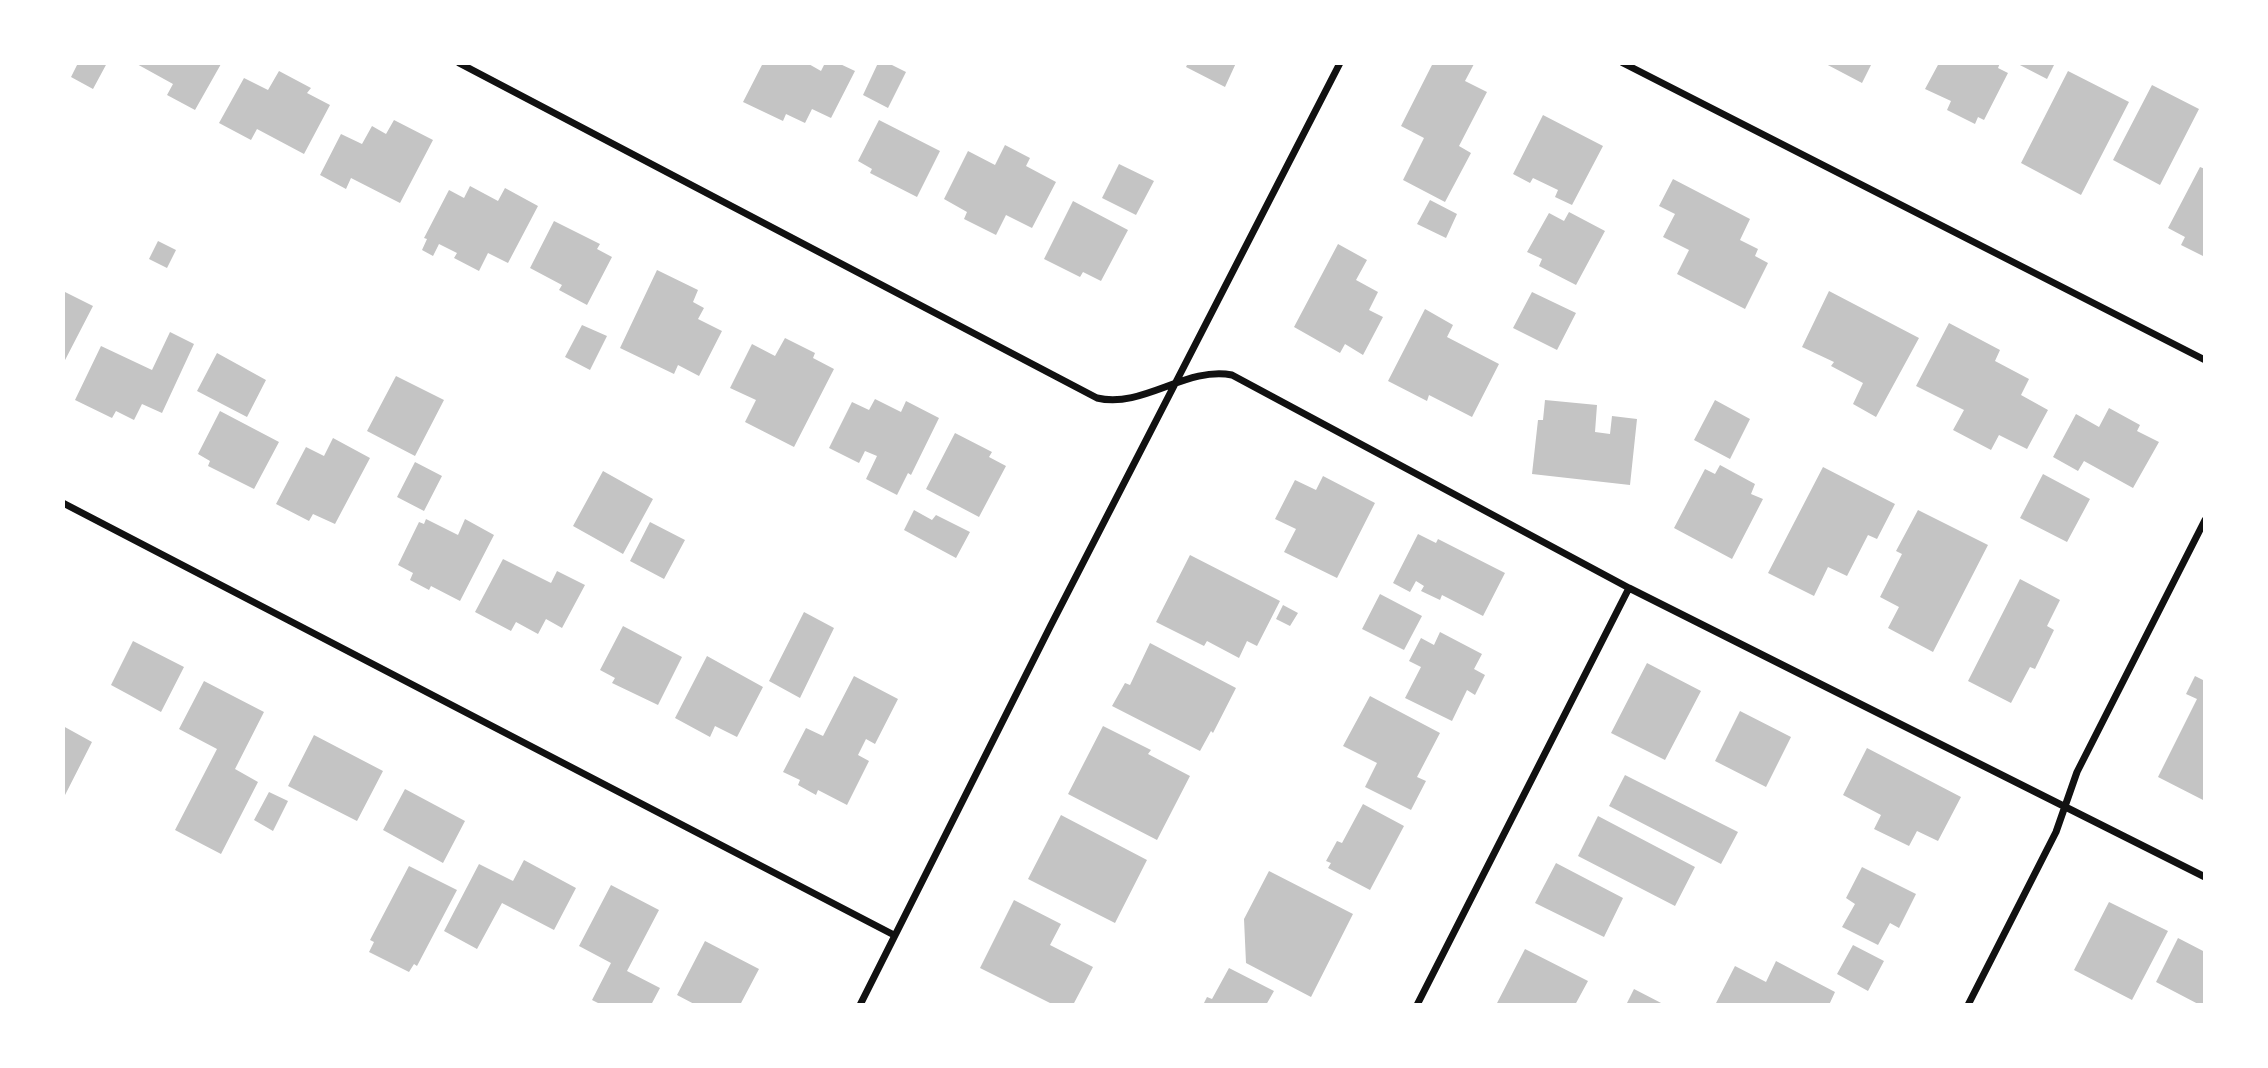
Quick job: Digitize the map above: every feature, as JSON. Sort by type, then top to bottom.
[{"type":"street","points":[[459,63],[1097,398],[1111,401],[1126,399],[1212,374],[1232,375],[1629,588],[2205,877]]},
{"type":"street","points":[[860,1005],[1174,384],[1340,63]]},
{"type":"street","points":[[1623,63],[2205,360]]},
{"type":"street","points":[[63,503],[894,935]]},
{"type":"street","points":[[1968,1005],[2056,832],[2077,772],[2205,520]]},
{"type":"street","points":[[1417,1005],[1629,588]]},
{"type":"building","points":[[78,63],[107,63],[93,89],[71,77]]},
{"type":"building","points":[[135,63],[221,64],[195,110],[167,95],[173,84]]},
{"type":"building","points":[[763,63],[807,63],[821,71],[825,63],[838,63],[855,71],[831,118],[812,109],[805,123],[786,114],[783,121],[743,102]]},
{"type":"building","points":[[878,63],[888,63],[906,72],[888,108],[863,95]]},
{"type":"building","points":[[1188,63],[1236,63],[1225,87],[1186,67]]},
{"type":"building","points":[[1433,63],[1474,64],[1465,81],[1487,92],[1459,146],[1471,153],[1445,202],[1403,180],[1424,138],[1401,126]]},
{"type":"building","points":[[1824,63],[1872,63],[1862,83]]},
{"type":"building","points":[[1939,63],[2000,63],[1998,68],[2008,73],[1984,120],[1978,117],[1975,124],[1947,110],[1951,101],[1925,89]]},
{"type":"building","points":[[2016,63],[2055,63],[2047,79]]},
{"type":"building","points":[[279,71],[311,88],[307,93],[330,105],[304,154],[257,129],[251,140],[219,123],[244,78],[268,90]]},
{"type":"building","points":[[2068,71],[2129,102],[2081,195],[2021,163]]},
{"type":"building","points":[[2152,85],[2199,109],[2160,185],[2113,160]]},
{"type":"building","points":[[1543,115],[1603,146],[1572,205],[1555,197],[1558,190],[1533,178],[1530,183],[1513,174]]},
{"type":"building","points":[[394,120],[433,140],[400,203],[351,178],[346,189],[320,175],[341,134],[362,144],[372,126],[386,134]]},
{"type":"building","points":[[879,120],[940,151],[917,197],[870,173],[872,169],[858,161]]},
{"type":"building","points":[[1005,145],[1030,158],[1026,166],[1056,182],[1032,228],[1006,215],[996,235],[964,219],[967,212],[944,199],[968,151],[995,165]]},
{"type":"building","points":[[1119,164],[1154,181],[1136,215],[1102,198]]},
{"type":"building","points":[[2200,167],[2205,169],[2205,257],[2181,245],[2185,237],[2168,228]]},
{"type":"building","points":[[1673,179],[1750,219],[1740,240],[1758,249],[1755,256],[1768,263],[1745,309],[1677,274],[1689,250],[1663,237],[1675,214],[1659,206]]},
{"type":"building","points":[[470,186],[498,201],[505,188],[538,206],[508,263],[488,253],[479,271],[454,258],[457,253],[439,244],[433,256],[422,250],[427,239],[424,238],[449,190],[464,198]]},
{"type":"building","points":[[1430,200],[1457,214],[1446,238],[1417,224]]},
{"type":"building","points":[[1073,201],[1128,230],[1101,281],[1083,272],[1080,277],[1044,259]]},
{"type":"building","points":[[1569,212],[1605,231],[1576,285],[1539,266],[1542,259],[1527,252],[1549,213],[1564,221]]},
{"type":"building","points":[[554,221],[600,244],[597,249],[612,257],[587,305],[559,290],[562,285],[530,268]]},
{"type":"building","points":[[158,241],[176,250],[167,268],[149,259]]},
{"type":"building","points":[[1338,244],[1367,260],[1356,280],[1378,292],[1369,310],[1383,317],[1363,355],[1345,344],[1340,353],[1294,327]]},
{"type":"building","points":[[657,270],[698,290],[693,302],[704,308],[698,319],[722,331],[699,376],[678,365],[674,374],[620,348]]},
{"type":"building","points":[[63,291],[93,306],[63,364]]},
{"type":"building","points":[[1829,291],[1919,338],[1876,417],[1853,404],[1863,383],[1831,366],[1834,362],[1802,347]]},
{"type":"building","points":[[1532,292],[1576,313],[1557,350],[1513,328]]},
{"type":"building","points":[[1425,309],[1453,325],[1447,337],[1499,364],[1472,417],[1429,395],[1427,401],[1388,381]]},
{"type":"building","points":[[1949,323],[2000,350],[1995,361],[2029,379],[2021,395],[2048,410],[2027,449],[1999,435],[1991,450],[1953,430],[1964,410],[1916,386]]},
{"type":"building","points":[[582,325],[607,336],[590,370],[565,357]]},
{"type":"building","points":[[170,332],[194,344],[162,413],[142,404],[134,420],[116,411],[112,418],[75,400],[101,346],[152,370]]},
{"type":"building","points":[[785,338],[815,353],[813,358],[834,369],[794,447],[745,422],[756,400],[730,388],[752,344],[775,356]]},
{"type":"building","points":[[217,353],[266,380],[247,417],[197,391]]},
{"type":"building","points":[[396,376],[444,400],[415,456],[367,431]]},
{"type":"building","points":[[875,399],[901,412],[906,401],[939,418],[911,475],[908,473],[897,495],[866,479],[877,456],[865,451],[859,463],[829,448],[852,402],[869,410]]},
{"type":"building","points":[[1545,400],[1597,405],[1595,432],[1610,434],[1612,416],[1637,419],[1630,485],[1532,474],[1538,420],[1543,420]]},
{"type":"building","points":[[1715,400],[1750,419],[1730,459],[1694,440]]},
{"type":"building","points":[[2109,408],[2140,425],[2137,431],[2159,442],[2133,488],[2084,461],[2078,471],[2053,457],[2076,414],[2099,427]]},
{"type":"building","points":[[220,411],[279,442],[254,489],[208,466],[210,461],[198,454]]},
{"type":"building","points":[[955,433],[992,452],[989,457],[1006,466],[979,517],[926,489]]},
{"type":"building","points":[[333,438],[370,458],[335,524],[313,514],[309,521],[276,504],[306,447],[324,456]]},
{"type":"building","points":[[415,462],[442,476],[424,511],[397,497]]},
{"type":"building","points":[[1720,465],[1755,484],[1751,494],[1763,499],[1732,559],[1674,528],[1705,469],[1715,474]]},
{"type":"building","points":[[1823,467],[1895,504],[1877,539],[1868,535],[1847,576],[1828,567],[1814,596],[1768,573]]},
{"type":"building","points":[[603,471],[653,499],[623,554],[573,526]]},
{"type":"building","points":[[2043,474],[2090,499],[2067,542],[2020,518]]},
{"type":"building","points":[[1323,476],[1375,503],[1337,578],[1284,552],[1296,529],[1275,519],[1295,480],[1316,490]]},
{"type":"building","points":[[914,510],[932,520],[936,515],[970,532],[956,558],[904,530]]},
{"type":"building","points":[[1918,510],[1988,545],[1933,652],[1888,628],[1899,607],[1880,597],[1902,554],[1896,551]]},
{"type":"building","points":[[426,519],[458,535],[465,519],[494,535],[460,601],[431,586],[429,590],[410,580],[413,573],[398,565],[419,522],[424,524]]},
{"type":"building","points":[[650,522],[685,540],[664,579],[630,561]]},
{"type":"building","points":[[1418,534],[1436,543],[1438,539],[1505,573],[1483,616],[1442,595],[1440,600],[1421,591],[1424,586],[1416,581],[1410,592],[1393,583]]},
{"type":"building","points":[[1190,555],[1280,601],[1257,646],[1247,641],[1239,658],[1207,641],[1204,646],[1156,622]]},
{"type":"building","points":[[503,559],[551,583],[557,571],[585,585],[562,628],[546,619],[538,634],[516,622],[511,631],[475,612]]},
{"type":"building","points":[[2020,579],[2060,600],[2047,626],[2054,630],[2035,669],[2030,667],[2011,703],[1968,681]]},
{"type":"building","points":[[1380,594],[1422,616],[1404,650],[1362,629]]},
{"type":"building","points":[[1283,605],[1298,613],[1290,626],[1276,619]]},
{"type":"building","points":[[804,612],[834,628],[800,698],[769,681]]},
{"type":"building","points":[[623,626],[682,657],[658,705],[612,683],[615,678],[600,670]]},
{"type":"building","points":[[1440,632],[1482,654],[1474,669],[1485,675],[1475,695],[1467,690],[1452,721],[1405,698],[1421,667],[1409,661],[1421,638],[1434,645]]},
{"type":"building","points":[[133,641],[184,667],[161,712],[111,685]]},
{"type":"building","points":[[1150,643],[1236,688],[1213,733],[1211,731],[1200,751],[1112,706],[1125,683],[1130,685]]},
{"type":"building","points":[[707,656],[763,687],[737,737],[715,726],[710,737],[675,718]]},
{"type":"building","points":[[1647,663],[1701,691],[1665,760],[1611,733]]},
{"type":"building","points":[[854,676],[898,699],[875,744],[866,739],[858,755],[869,761],[847,805],[818,790],[816,795],[798,785],[800,780],[783,772],[806,728],[823,736]]},
{"type":"building","points":[[2195,676],[2205,681],[2205,801],[2158,777],[2197,699],[2186,694]]},
{"type":"building","points":[[204,681],[264,712],[235,769],[258,782],[221,854],[175,830],[217,749],[179,729]]},
{"type":"building","points":[[1370,696],[1440,733],[1417,777],[1426,781],[1411,810],[1365,787],[1377,763],[1343,746]]},
{"type":"building","points":[[1740,711],[1791,737],[1766,787],[1715,761]]},
{"type":"building","points":[[63,726],[92,742],[63,799]]},
{"type":"building","points":[[1103,726],[1151,750],[1148,754],[1190,776],[1157,840],[1068,794]]},
{"type":"building","points":[[314,735],[383,771],[357,821],[288,786]]},
{"type":"building","points":[[1867,748],[1961,797],[1938,841],[1917,831],[1909,846],[1874,829],[1881,815],[1843,795]]},
{"type":"building","points":[[1625,775],[1738,832],[1721,864],[1609,806]]},
{"type":"building","points":[[405,789],[465,821],[443,863],[383,830]]},
{"type":"building","points":[[269,792],[288,801],[273,831],[254,820]]},
{"type":"building","points":[[1363,804],[1404,826],[1370,890],[1328,868],[1331,863],[1326,861],[1337,841],[1342,843]]},
{"type":"building","points":[[1061,815],[1147,860],[1115,923],[1028,879]]},
{"type":"building","points":[[1598,816],[1695,867],[1675,906],[1578,856]]},
{"type":"building","points":[[524,860],[576,888],[554,930],[502,903],[477,949],[444,931],[479,864],[513,881]]},
{"type":"building","points":[[1556,863],[1623,898],[1604,937],[1535,903]]},
{"type":"building","points":[[409,866],[457,890],[417,966],[414,964],[409,972],[369,952],[374,942],[370,940]]},
{"type":"building","points":[[1862,867],[1916,894],[1899,928],[1890,923],[1878,945],[1842,927],[1855,904],[1846,898]]},
{"type":"building","points":[[1269,871],[1353,914],[1311,997],[1246,963],[1244,919]]},
{"type":"building","points":[[611,885],[659,910],[627,971],[660,988],[651,1005],[602,1005],[592,1000],[611,963],[579,946]]},
{"type":"building","points":[[1014,900],[1061,924],[1050,945],[1093,967],[1073,1005],[1054,1005],[980,968]]},
{"type":"building","points":[[2109,902],[2168,931],[2132,1000],[2074,970]]},
{"type":"building","points":[[2178,938],[2205,952],[2205,1005],[2200,1005],[2156,982]]},
{"type":"building","points":[[705,941],[759,969],[740,1005],[696,1005],[677,995]]},
{"type":"building","points":[[1853,945],[1884,961],[1868,991],[1837,974]]},
{"type":"building","points":[[1525,949],[1588,981],[1575,1005],[1496,1005]]},
{"type":"building","points":[[1776,961],[1835,992],[1829,1005],[1715,1005],[1735,966],[1766,982]]},
{"type":"building","points":[[1229,968],[1274,991],[1266,1005],[1203,1005],[1207,997],[1212,999]]},
{"type":"building","points":[[1634,989],[1665,1005],[1626,1005]]}]
